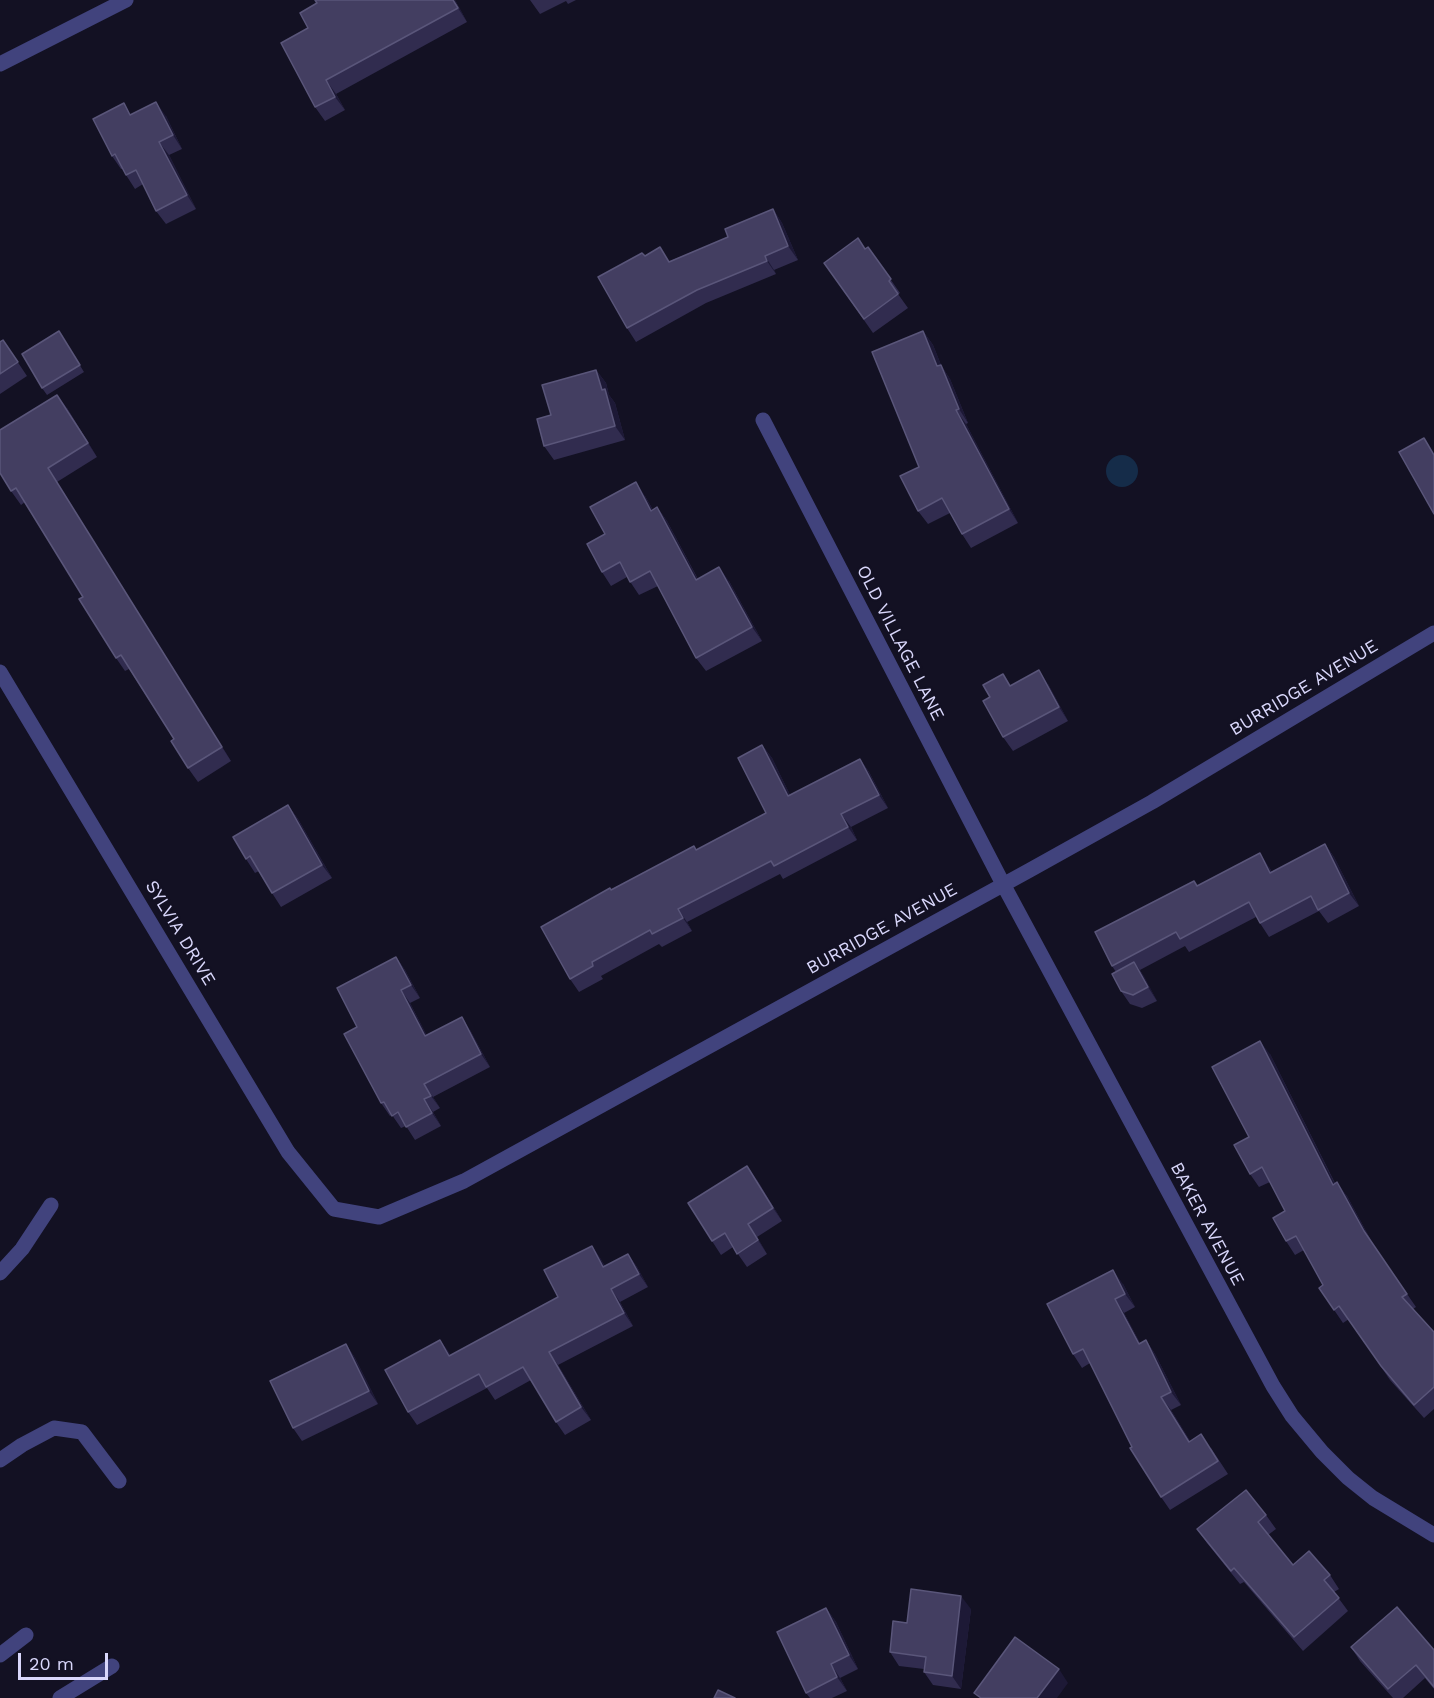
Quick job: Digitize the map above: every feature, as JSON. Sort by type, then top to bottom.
[{"type":"street","points":[[0,64],[126,0]]},
{"type":"street","name":"OLD VILLAGE LANE","points":[[763,420],[1003,884]]},
{"type":"street","name":"BURRIDGE AVENUE","points":[[334,1209],[379,1217],[464,1182],[1152,802],[1434,633]]},
{"type":"street","name":"SYLVIA DRIVE","points":[[0,672],[288,1152],[334,1209]]},
{"type":"street","name":"BAKER AVENUE","points":[[1003,884],[1238,1323],[1292,1416],[1322,1452],[1348,1478],[1373,1498],[1434,1535]]},
{"type":"street","points":[[0,1273],[22,1250],[51,1205]]},
{"type":"street","points":[[0,1460],[54,1428],[82,1432],[119,1481]]},
{"type":"street","points":[[0,1655],[26,1635]]},
{"type":"street","points":[[60,1698],[112,1666]]},
{"type":"water","points":[[1122,455],[1134,459],[1138,471],[1134,483],[1122,487],[1110,483],[1106,471],[1110,459]]},
{"type":"building","points":[[315,0],[453,0],[458,8],[326,80],[335,97],[315,107],[281,43],[308,28],[300,13],[317,3]]},
{"type":"building","points":[[156,102],[173,135],[159,142],[187,195],[156,211],[136,170],[126,175],[115,154],[112,156],[93,119],[124,103],[130,115]]},
{"type":"building","points":[[773,209],[788,246],[765,256],[767,261],[697,290],[627,328],[598,277],[642,253],[645,256],[660,247],[669,262],[728,237],[725,229]]},
{"type":"building","points":[[858,238],[865,249],[868,247],[891,279],[889,281],[898,294],[864,319],[824,263]]},
{"type":"building","points":[[59,331],[80,365],[42,388],[22,354]]},
{"type":"building","points":[[923,331],[937,366],[941,365],[959,409],[956,410],[1009,509],[962,534],[942,498],[918,511],[900,476],[919,467],[872,352]]},
{"type":"building","points":[[3,340],[18,362],[0,374],[0,342]]},
{"type":"building","points":[[596,370],[602,390],[605,389],[615,426],[544,446],[537,419],[551,415],[542,385]]},
{"type":"building","points":[[57,395],[88,443],[48,468],[222,747],[188,768],[171,741],[174,739],[121,655],[116,658],[79,599],[83,597],[16,488],[11,491],[0,473],[0,430]]},
{"type":"building","points":[[1424,438],[1434,455],[1434,514],[1399,452]]},
{"type":"building","points":[[636,482],[651,511],[657,507],[696,580],[719,567],[752,627],[696,658],[650,571],[630,582],[620,562],[602,572],[587,544],[605,534],[590,507]]},
{"type":"building","points":[[1039,670],[1059,707],[1003,737],[983,701],[990,697],[983,685],[1003,674],[1010,686]]},
{"type":"building","points":[[762,745],[788,796],[860,759],[879,795],[841,814],[848,827],[774,866],[771,861],[678,909],[683,918],[652,934],[650,930],[592,962],[593,966],[570,979],[541,927],[610,888],[611,890],[694,846],[696,850],[766,813],[738,758]]},
{"type":"building","points":[[288,805],[322,865],[272,893],[250,856],[246,859],[233,837]]},
{"type":"building","points":[[1325,844],[1349,893],[1318,910],[1311,896],[1260,923],[1249,902],[1180,939],[1176,932],[1112,966],[1095,932],[1194,881],[1197,886],[1260,853],[1270,873]]},
{"type":"building","points":[[396,957],[411,985],[401,990],[425,1036],[462,1017],[481,1054],[424,1084],[431,1096],[424,1099],[432,1113],[406,1127],[398,1112],[392,1116],[384,1102],[381,1103],[344,1034],[357,1027],[337,988]]},
{"type":"building","points":[[1134,962],[1148,987],[1133,995],[1121,991],[1112,974]]},
{"type":"building","points":[[1260,1041],[1333,1185],[1337,1182],[1364,1231],[1407,1294],[1402,1297],[1434,1332],[1434,1387],[1414,1405],[1381,1366],[1339,1306],[1334,1310],[1319,1288],[1323,1285],[1296,1236],[1286,1241],[1273,1218],[1285,1211],[1262,1167],[1250,1174],[1234,1145],[1249,1137],[1212,1067]]},
{"type":"building","points":[[747,1166],[773,1208],[748,1224],[758,1240],[737,1254],[725,1233],[712,1241],[688,1203]]},
{"type":"building","points":[[592,1246],[603,1267],[628,1254],[639,1274],[611,1289],[624,1313],[549,1352],[581,1407],[556,1422],[523,1367],[486,1387],[479,1374],[408,1412],[385,1370],[440,1340],[449,1356],[558,1297],[544,1270]]},
{"type":"building","points":[[1113,1270],[1125,1294],[1115,1299],[1139,1344],[1146,1340],[1171,1392],[1161,1397],[1189,1442],[1201,1434],[1218,1461],[1161,1497],[1130,1448],[1132,1447],[1083,1349],[1073,1354],[1047,1304]]},
{"type":"building","points":[[346,1344],[369,1391],[293,1428],[270,1381]]},
{"type":"building","points":[[1246,1490],[1266,1515],[1258,1522],[1293,1565],[1309,1551],[1330,1575],[1324,1580],[1339,1598],[1294,1637],[1234,1568],[1231,1571],[1197,1529]]},
{"type":"building","points":[[911,1589],[961,1596],[952,1676],[924,1672],[926,1657],[890,1652],[893,1621],[907,1623]]},
{"type":"building","points":[[1397,1607],[1434,1650],[1434,1687],[1416,1665],[1388,1689],[1351,1647]]},
{"type":"building","points":[[826,1608],[849,1655],[831,1664],[837,1677],[806,1693],[777,1632]]},
{"type":"building","points":[[1015,1637],[1059,1669],[1037,1698],[981,1698],[974,1693]]},
{"type":"building","points":[[718,1690],[735,1698],[714,1698]]}]
